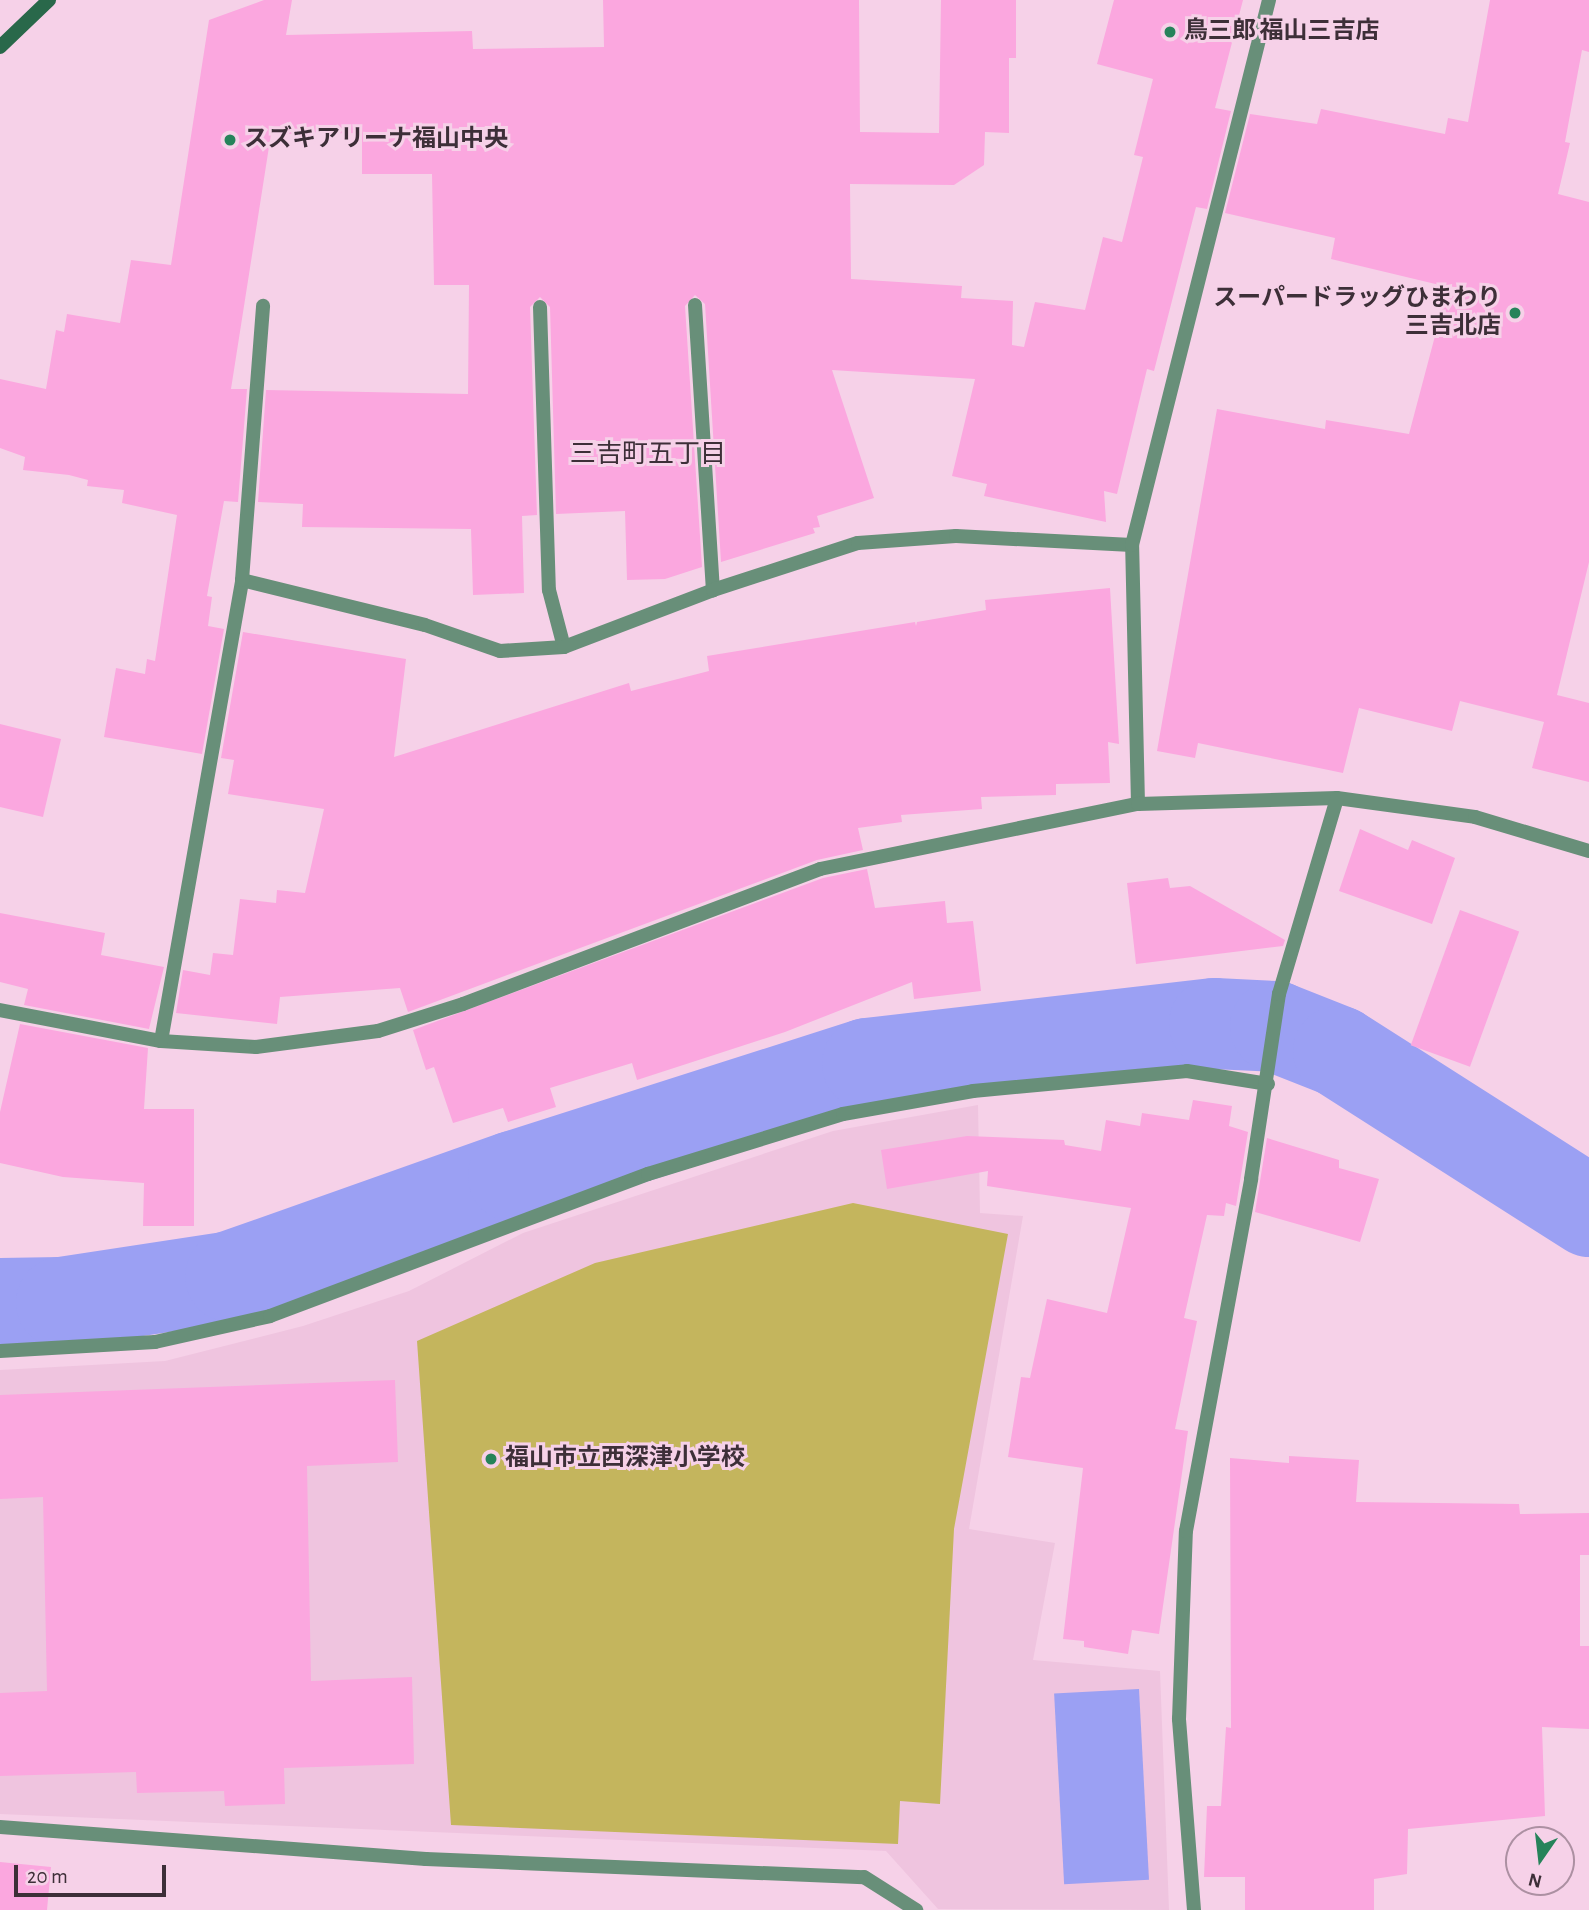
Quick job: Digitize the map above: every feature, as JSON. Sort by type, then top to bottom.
[{"type":"street","points":[[0,47],[49,0]]},
{"type":"street","points":[[1138,804],[1132,545],[1269,0]]},
{"type":"street","points":[[695,305],[713,590]]},
{"type":"street","points":[[161,1041],[242,580],[263,306]]},
{"type":"street","points":[[540,307],[549,590],[564,647]]},
{"type":"street","points":[[242,580],[425,625],[500,651],[564,647],[713,590],[858,543],[956,536],[1132,545]]},
{"type":"street","points":[[1194,1910],[1179,1719],[1186,1531],[1268,1084],[1279,994],[1337,798]]},
{"type":"street","points":[[0,1010],[161,1041],[256,1047],[377,1031],[463,1004],[820,869],[1138,804],[1337,798],[1475,817],[1589,851]]},
{"type":"street","points":[[0,1351],[155,1342],[270,1316],[648,1174],[843,1114],[974,1091],[1187,1072],[1268,1084]]},
{"type":"street","points":[[0,1827],[426,1859],[864,1877],[916,1910]]},
{"type":"shaded area","name":"福山市立西深津小学校","points":[[978,1105],[980,1213],[1023,1216],[969,1529],[1055,1543],[1033,1660],[1160,1671],[1169,1910],[938,1909],[886,1851],[0,1814],[0,1370],[165,1361],[303,1326],[409,1291],[523,1233],[833,1131]]},
{"type":"shaded area","points":[[853,1203],[1008,1234],[954,1529],[940,1804],[900,1801],[898,1844],[451,1825],[417,1341],[595,1263]]},
{"type":"water","points":[[1139,1689],[1149,1880],[1064,1884],[1054,1693]]},
{"type":"building","points":[[264,0],[292,0],[286,35],[472,31],[473,49],[604,47],[603,0],[859,0],[860,132],[939,133],[941,0],[1016,0],[1016,58],[1009,58],[1009,133],[985,132],[984,165],[954,185],[850,184],[851,279],[962,286],[961,298],[1013,301],[1012,345],[1024,347],[1035,302],[1085,310],[1103,237],[1122,242],[1143,157],[1134,155],[1153,79],[1097,64],[1114,0],[1243,0],[1215,108],[1231,111],[1207,209],[1196,207],[1154,371],[1147,369],[1117,494],[1104,491],[1106,522],[984,496],[987,484],[952,476],[975,379],[832,370],[874,498],[817,516],[820,527],[813,528],[815,533],[721,562],[705,304],[695,295],[685,306],[702,567],[665,579],[627,580],[625,511],[556,514],[550,307],[540,297],[530,307],[537,515],[522,516],[524,593],[473,595],[471,529],[302,527],[303,504],[258,502],[266,390],[468,394],[469,285],[434,285],[432,174],[362,174],[362,133],[271,134],[231,389],[247,389],[238,502],[224,501],[207,596],[212,597],[208,626],[224,629],[202,754],[104,737],[116,668],[145,674],[147,659],[155,661],[177,515],[122,503],[124,490],[87,486],[88,480],[69,475],[23,470],[25,457],[0,448],[0,379],[46,389],[56,330],[64,332],[67,314],[120,323],[131,260],[171,265],[209,20]]},
{"type":"building","points":[[1490,0],[1589,0],[1589,52],[1582,50],[1565,142],[1570,143],[1558,194],[1589,202],[1589,562],[1557,695],[1589,703],[1589,782],[1532,768],[1544,722],[1460,701],[1452,731],[1359,708],[1343,773],[1198,743],[1195,758],[1157,751],[1217,409],[1325,429],[1326,420],[1409,434],[1448,287],[1331,259],[1335,238],[1225,213],[1250,114],[1317,124],[1321,109],[1445,134],[1448,118],[1468,122]]},
{"type":"building","points":[[1110,588],[1119,744],[1108,742],[1110,783],[1056,784],[1056,795],[981,797],[982,809],[901,815],[902,822],[858,828],[863,850],[817,860],[408,1012],[400,988],[280,997],[277,1024],[176,1013],[183,970],[210,975],[213,953],[233,955],[240,899],[276,903],[277,890],[305,893],[324,809],[228,794],[234,760],[221,758],[243,632],[406,659],[394,757],[629,683],[631,691],[709,671],[707,656],[915,622],[916,626],[917,622],[986,610],[985,600]]},
{"type":"building","points":[[0,724],[61,739],[43,817],[0,807]]},
{"type":"building","points":[[1360,829],[1408,850],[1412,840],[1455,858],[1432,924],[1339,891]]},
{"type":"building","points":[[867,869],[875,908],[945,901],[947,923],[973,921],[981,991],[914,999],[912,982],[785,1032],[637,1080],[632,1063],[550,1088],[556,1107],[508,1122],[503,1108],[453,1123],[434,1067],[426,1070],[413,1030],[823,878]]},
{"type":"building","points":[[1168,878],[1170,888],[1190,886],[1285,940],[1283,946],[1136,964],[1127,883]]},
{"type":"building","points":[[1460,910],[1519,932],[1470,1067],[1411,1045]]},
{"type":"building","points":[[0,913],[105,933],[101,955],[164,967],[149,1029],[24,1005],[28,989],[0,982]]},
{"type":"building","points":[[20,1024],[148,1048],[144,1109],[194,1109],[194,1226],[143,1226],[144,1183],[63,1177],[0,1163],[0,1112]]},
{"type":"building","points":[[1193,1100],[1232,1106],[1229,1126],[1248,1132],[1236,1206],[1226,1203],[1224,1216],[1207,1215],[1184,1318],[1197,1321],[1175,1429],[1188,1431],[1159,1634],[1132,1630],[1128,1654],[1084,1647],[1084,1641],[1063,1639],[1083,1468],[1008,1457],[1021,1377],[1030,1378],[1047,1299],[1107,1313],[1131,1208],[987,1186],[988,1171],[887,1189],[881,1150],[967,1136],[1064,1140],[1065,1145],[1101,1151],[1106,1120],[1140,1126],[1142,1113],[1189,1120]]},
{"type":"building","points":[[1267,1138],[1339,1160],[1339,1168],[1379,1179],[1360,1242],[1255,1212]]},
{"type":"building","points":[[395,1380],[398,1462],[307,1466],[311,1681],[412,1677],[414,1764],[284,1768],[285,1804],[225,1806],[224,1791],[137,1793],[136,1772],[0,1776],[0,1693],[47,1691],[43,1497],[0,1499],[0,1395]]},
{"type":"building","points":[[1289,1456],[1359,1460],[1356,1502],[1519,1504],[1520,1514],[1589,1513],[1589,1555],[1580,1555],[1580,1646],[1589,1646],[1589,1729],[1542,1727],[1545,1816],[1408,1829],[1407,1874],[1374,1879],[1374,1910],[1245,1910],[1245,1877],[1204,1877],[1207,1806],[1221,1806],[1226,1727],[1231,1728],[1230,1458],[1289,1463]]},
{"type":"building","points":[[0,1862],[51,1867],[47,1910],[0,1910]]},
{"type":"waterway","points":[[0,1303],[61,1302],[230,1276],[513,1176],[867,1063],[1214,1023],[1275,1026],[1338,1051],[1589,1211]]},
{"type":"place","name":"鳥三郎 福山三吉店","points":[[1170,32]]},
{"type":"place","name":"スズキアリーナ福山中央","points":[[230,140]]},
{"type":"place","name":"スーパードラッグひまわり 三吉北店","points":[[1515,313]]},
{"type":"place","name":"福山市立西深津小学校","points":[[491,1459]]},
{"type":"district","name":"三吉町五丁目","points":[[648,455]]}]
